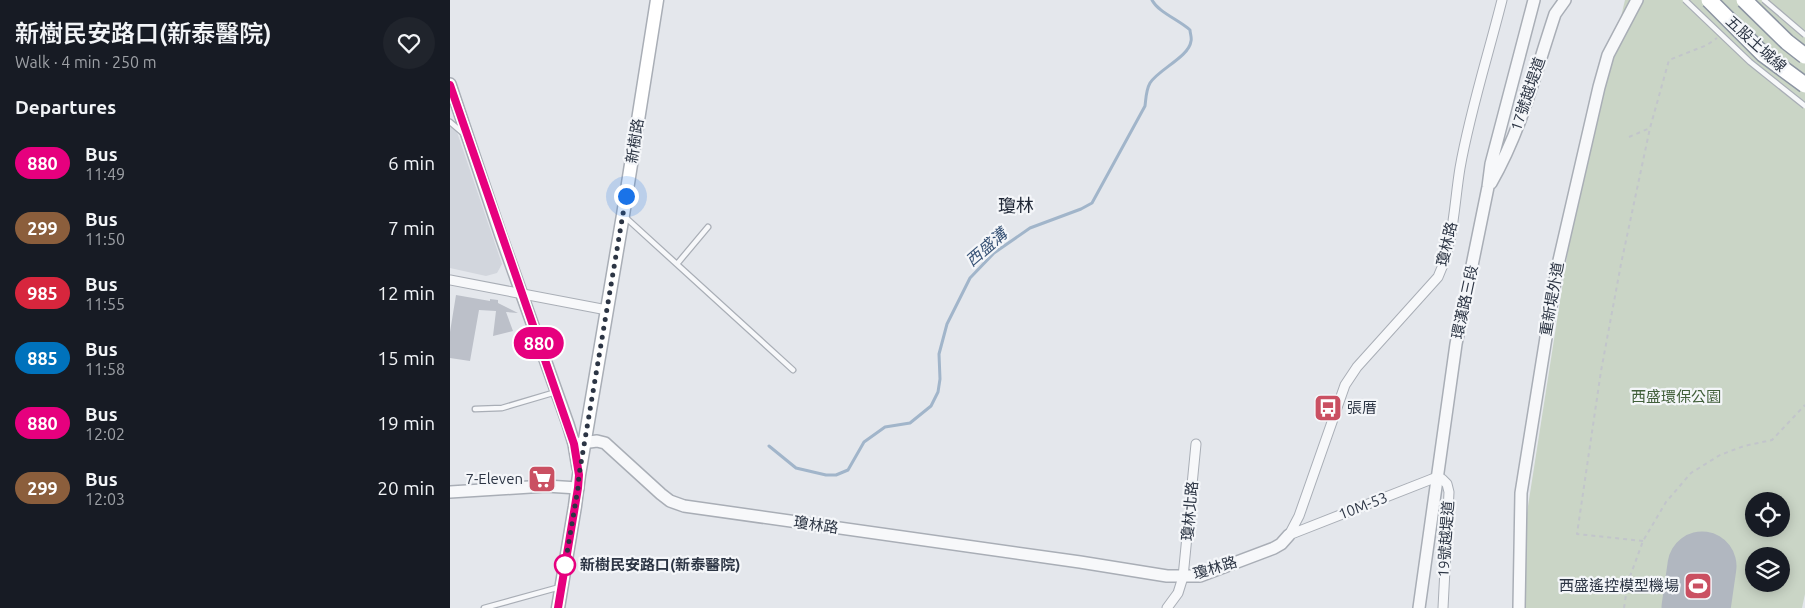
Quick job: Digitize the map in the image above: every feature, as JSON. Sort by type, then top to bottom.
[{"type":"highway","name":"五股土城線","points":[[1709,0],[1762,54],[1805,85]]},
{"type":"highway","name":"五股土城線","points":[[1744,0],[1787,42],[1805,56]]},
{"type":"main road","name":"新樹路","points":[[558,608],[578,488],[579,443],[607,310],[657,0]]},
{"type":"street","name":"瓊林路","points":[[579,443],[597,441],[604,444],[660,494],[670,501],[684,506],[1167,576],[1200,576],[1274,548],[1281,544],[1289,535],[1299,516],[1345,385],[1357,367],[1438,277],[1445,262],[1460,167],[1502,0]]},
{"type":"street","name":"環漢路三段","points":[[1419,608],[1456,344],[1491,164],[1534,0]]},
{"type":"street","name":"17號越堤道","points":[[1488,187],[1504,159],[1519,123],[1555,14],[1564,0]]},
{"type":"street","name":"重新堤外道","points":[[1519,608],[1521,493],[1557,269],[1599,87],[1608,56],[1637,0]]},
{"type":"street","points":[[450,84],[522,295],[557,392],[579,443]]},
{"type":"street","points":[[450,280],[607,310]]},
{"type":"street","name":"瓊林北路","points":[[1167,608],[1178,593],[1183,577],[1196,444]]},
{"type":"street","name":"10M-53","points":[[1289,535],[1437,477]]},
{"type":"street","name":"19號越堤道","points":[[1437,477],[1447,484],[1449,492],[1443,608]]},
{"type":"street","points":[[450,492],[546,486],[578,488]]},
{"type":"lane","points":[[1685,0],[1750,62],[1805,106]]},
{"type":"lane","points":[[1764,0],[1805,35]]},
{"type":"lane","points":[[450,122],[467,138]]},
{"type":"lane","points":[[623,215],[793,370]]},
{"type":"lane","points":[[677,264],[708,227]]},
{"type":"lane","points":[[475,409],[502,408],[557,392]]},
{"type":"lane","points":[[484,608],[562,587]]},
{"type":"path","points":[[1643,541],[1577,534],[1603,362],[1621,264],[1650,128],[1669,60],[1707,45],[1723,34]]},
{"type":"path","points":[[1629,137],[1650,128]]},
{"type":"path","points":[[1624,608],[1628,582],[1643,541],[1666,502],[1691,474],[1720,455],[1744,446],[1772,440],[1805,405]]},
{"type":"shaded area","points":[[450,124],[457,132],[502,264],[497,273],[486,276],[450,268]]},
{"type":"green space","name":"西盛環保公園","points":[[1625,0],[1805,0],[1805,594],[1802,608],[1514,608],[1573,218]]},
{"type":"building","points":[[456,295],[490,301],[490,299],[498,300],[498,303],[518,313],[506,312],[513,331],[493,336],[496,311],[479,310],[470,361],[450,358],[450,332]]},
{"type":"waterway","name":"西盛溝","points":[[769,446],[796,468],[826,475],[836,475],[848,470],[864,442],[885,427],[910,423],[931,406],[938,392],[940,379],[939,354],[947,324],[970,278],[994,253],[1030,228],[1092,203],[1145,106],[1150,83],[1180,58],[1189,47],[1191,40],[1190,30],[1164,12],[1152,0]]},
{"type":"runway","points":[[1696,608],[1702,566]]},
{"type":"bus line","name":"880","points":[[450,85],[568,424],[577,458],[578,488],[558,608]]},
{"type":"place","name":"張厝","points":[[1328,408]]},
{"type":"place","name":"7-Eleven","points":[[542,479]]},
{"type":"place","name":"新樹民安路口(新泰醫院)","points":[[565,565]]},
{"type":"place","name":"西盛遙控模型機場","points":[[1698,586]]},
{"type":"district","name":"瓊林","points":[[1016,206]]},
{"type":"route","points":[[565,565],[564,571],[626,196]]}]
